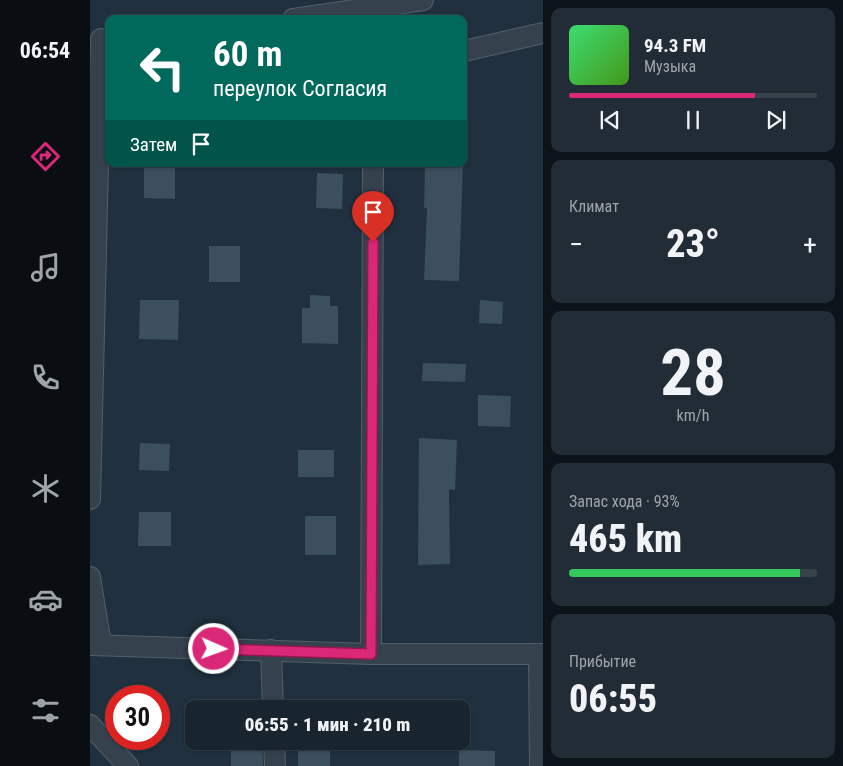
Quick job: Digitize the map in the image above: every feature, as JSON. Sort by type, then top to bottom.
[{"type":"street","points":[[326,15],[375,9],[423,0]]},
{"type":"street","points":[[467,50],[543,33]]},
{"type":"street","points":[[90,499],[100,39]]},
{"type":"street","points":[[371,654],[373,167]]},
{"type":"street","points":[[90,577],[96,645],[371,654],[541,654],[540,766]]},
{"type":"street","points":[[271,650],[273,700]]},
{"type":"street","points":[[90,725],[128,766]]},
{"type":"street","points":[[274,750],[275,766]]},
{"type":"building","points":[[144,167],[175,167],[175,199],[144,198]]},
{"type":"building","points":[[425,167],[463,167],[459,281],[424,280],[427,208],[424,208]]},
{"type":"building","points":[[317,173],[343,174],[342,209],[316,208]]},
{"type":"building","points":[[209,246],[240,246],[240,282],[209,282]]},
{"type":"building","points":[[310,295],[330,296],[330,306],[338,306],[338,344],[302,343],[302,308],[310,308]]},
{"type":"building","points":[[140,300],[179,300],[178,340],[139,339]]},
{"type":"building","points":[[480,300],[503,302],[502,324],[479,323]]},
{"type":"building","points":[[423,363],[466,364],[465,382],[422,381]]},
{"type":"building","points":[[478,395],[511,396],[510,427],[478,426]]},
{"type":"building","points":[[419,438],[457,440],[455,490],[449,489],[450,564],[418,565]]},
{"type":"building","points":[[140,443],[170,444],[169,471],[139,470]]},
{"type":"building","points":[[298,450],[334,450],[334,477],[298,477]]},
{"type":"building","points":[[139,512],[171,512],[171,546],[138,546]]},
{"type":"building","points":[[305,516],[336,516],[336,555],[305,555]]},
{"type":"building","points":[[231,750],[262,750],[263,766],[231,766]]},
{"type":"building","points":[[298,750],[330,750],[330,766],[298,766]]},
{"type":"building","points":[[459,750],[495,751],[495,766],[459,766]]},
{"type":"route","points":[[214,649],[371,654],[373,242]]}]
